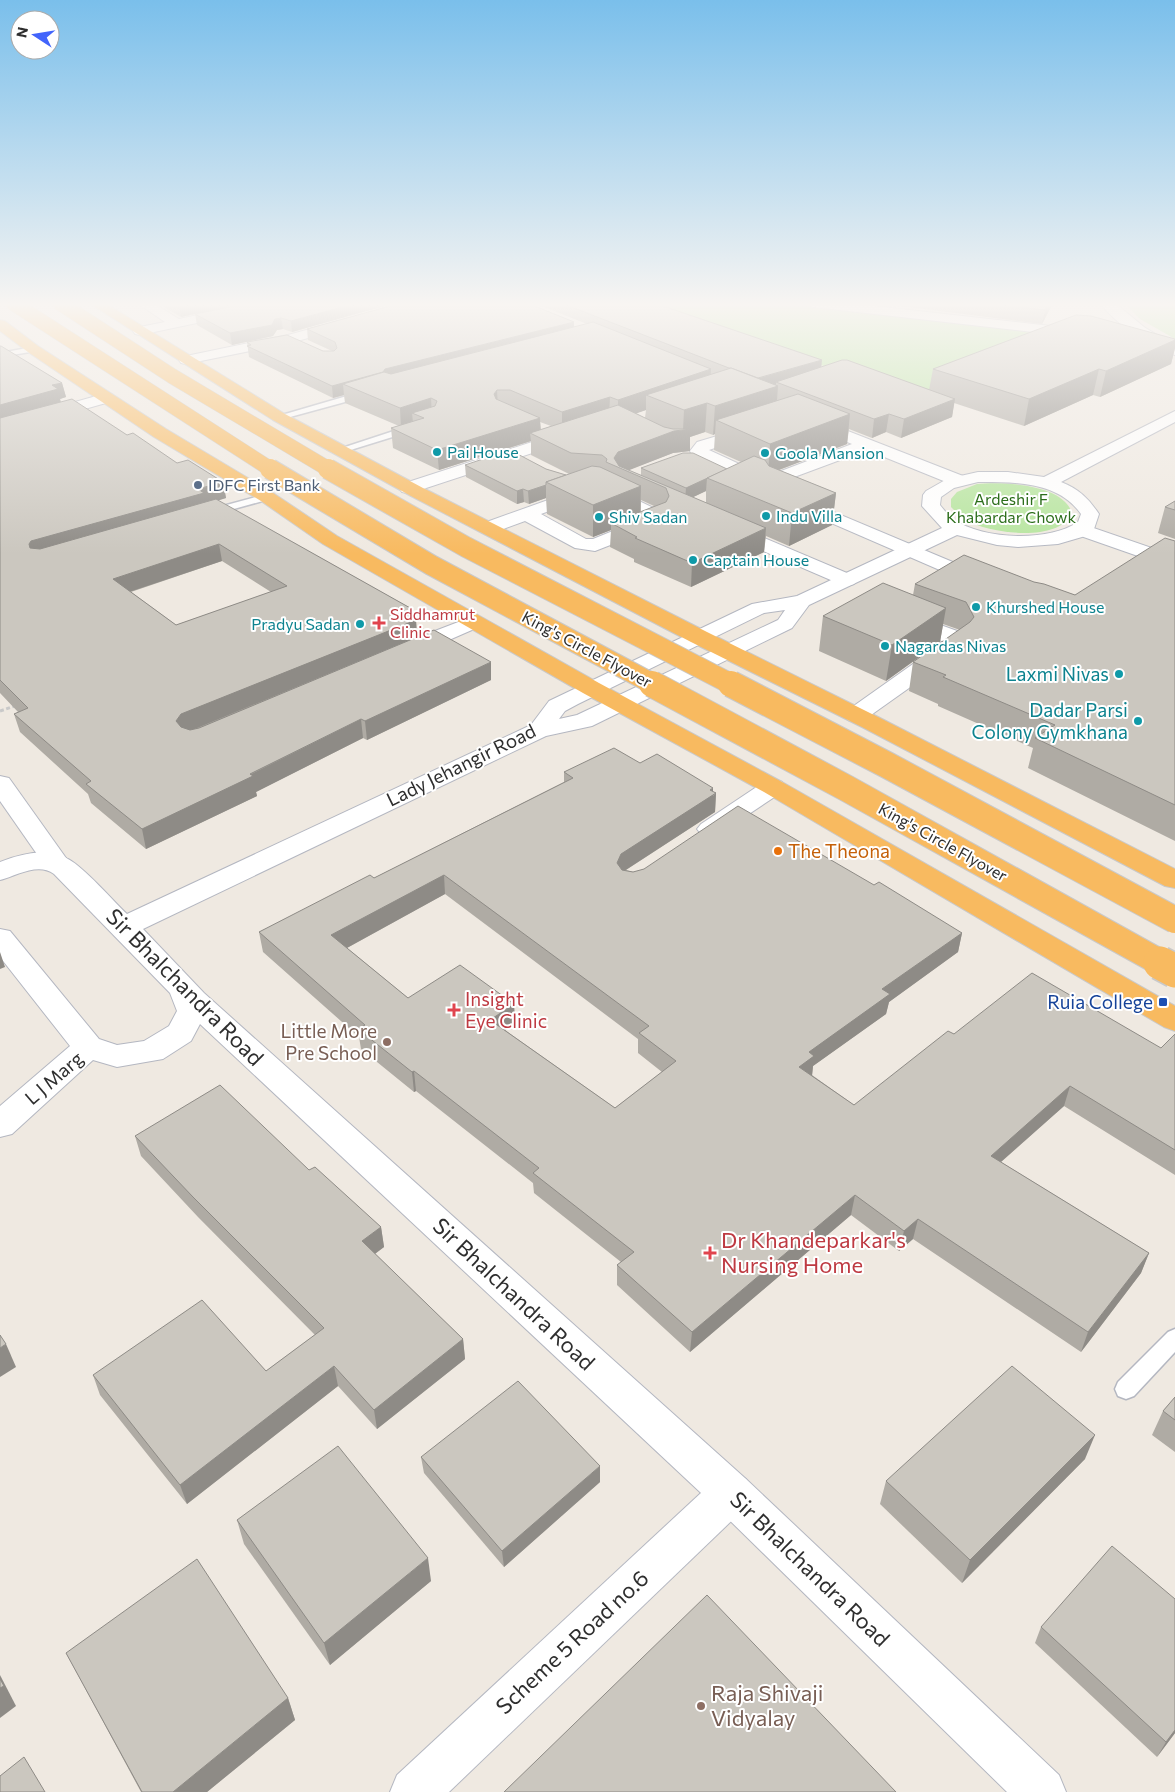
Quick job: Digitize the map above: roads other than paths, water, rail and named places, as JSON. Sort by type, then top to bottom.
[{"type":"highway","points":[[90,387],[160,433],[267,497],[330,540],[620,704],[773,787],[1175,1020]]},
{"type":"highway","name":"King's Circle Flyover","points":[[142,387],[252,458],[432,565],[846,788],[1175,971]]},
{"type":"highway","name":"King's Circle Flyover","points":[[190,387],[283,443],[466,547],[887,766],[1175,920]]},
{"type":"highway","points":[[229,387],[279,417],[408,488],[699,638],[856,715],[1175,880]]},
{"type":"street","points":[[0,428],[107,398]]},
{"type":"street","points":[[822,411],[799,416],[957,480]]},
{"type":"street","points":[[1046,483],[1175,416]]},
{"type":"street","points":[[737,487],[747,482],[682,452],[766,422],[703,446],[698,451],[759,480],[770,481],[867,444]]},
{"type":"street","points":[[538,428],[560,438]]},
{"type":"street","points":[[408,488],[585,431]]},
{"type":"street","points":[[1066,490],[1175,434]]},
{"type":"street","points":[[512,454],[529,463]]},
{"type":"street","points":[[978,477],[1008,477],[1046,483],[1066,490],[1086,506],[1090,514],[1087,525],[1082,530],[1073,534],[1033,542],[1002,540],[956,528],[947,523],[931,506],[932,495],[942,486],[957,480],[978,477]]},
{"type":"street","points":[[565,480],[574,485],[588,486],[596,484]]},
{"type":"street","points":[[624,482],[650,494]]},
{"type":"street","points":[[488,528],[590,490],[604,491],[657,517],[657,520],[595,545],[588,545],[582,544],[527,514]]},
{"type":"street","points":[[772,491],[994,586]]},
{"type":"street","name":"Lady Jehangir Road","points":[[124,927],[538,730],[557,706],[592,688],[759,608],[802,601],[844,589],[909,549],[956,528]]},
{"type":"street","points":[[1082,530],[1175,563]]},
{"type":"street","points":[[713,531],[814,566],[844,589],[713,531]]},
{"type":"street","points":[[799,543],[814,552],[814,566]]},
{"type":"street","points":[[538,730],[584,721],[785,624],[802,601]]},
{"type":"street","points":[[856,715],[956,644],[952,637],[888,612]]},
{"type":"street","points":[[394,655],[474,622]]},
{"type":"street","name":"Sir Bhalchandra Road","points":[[0,784],[57,864],[124,927],[185,990],[731,1493],[1042,1792]]},
{"type":"street","points":[[687,844],[773,787]]},
{"type":"street","points":[[0,872],[8,867],[33,862],[57,864]]},
{"type":"street","points":[[0,938],[88,1047]]},
{"type":"street","name":"L J Marg","points":[[0,1125],[88,1047],[117,1056],[152,1051],[180,1033],[192,1011],[185,990]]},
{"type":"street","name":"Scheme 5 Road no.6","points":[[414,1792],[731,1493]]},
{"type":"lane","points":[[279,417],[372,392]]},
{"type":"lane","points":[[342,450],[424,424]]},
{"type":"lane","points":[[199,516],[267,497]]},
{"type":"lane","points":[[1126,1389],[1175,1338]]},
{"type":"place","name":"Pai House","points":[[437,452]]},
{"type":"place","name":"Goola Mansion","points":[[765,453]]},
{"type":"place","name":"IDFC First Bank","points":[[198,485]]},
{"type":"place","name":"Indu Villa","points":[[766,516]]},
{"type":"place","name":"Shiv Sadan","points":[[599,517]]},
{"type":"place","name":"Captain House","points":[[693,560]]},
{"type":"place","name":"Khurshed House","points":[[976,607]]},
{"type":"place","name":"Siddhamrut Clinic","points":[[379,623]]},
{"type":"place","name":"Pradyu Sadan","points":[[360,624]]},
{"type":"place","name":"Nagardas Nivas","points":[[885,646]]},
{"type":"place","name":"Laxmi Nivas","points":[[1119,674]]},
{"type":"place","name":"Dadar Parsi Colony Gymkhana","points":[[1138,721]]},
{"type":"place","name":"The Theona","points":[[778,851]]},
{"type":"place","name":"Ruia College","points":[[1163,1002]]},
{"type":"place","name":"Insight Eye Clinic","points":[[454,1010]]},
{"type":"place","name":"Little More Pre School","points":[[387,1042]]},
{"type":"place","name":"Dr Khandeparkar's Nursing Home","points":[[710,1253]]},
{"type":"place","name":"Raja Shivaji Vidyalay","points":[[701,1706]]},
{"type":"park label","name":"Ardeshir F Khabardar Chowk","points":[[1011,508]]}]
